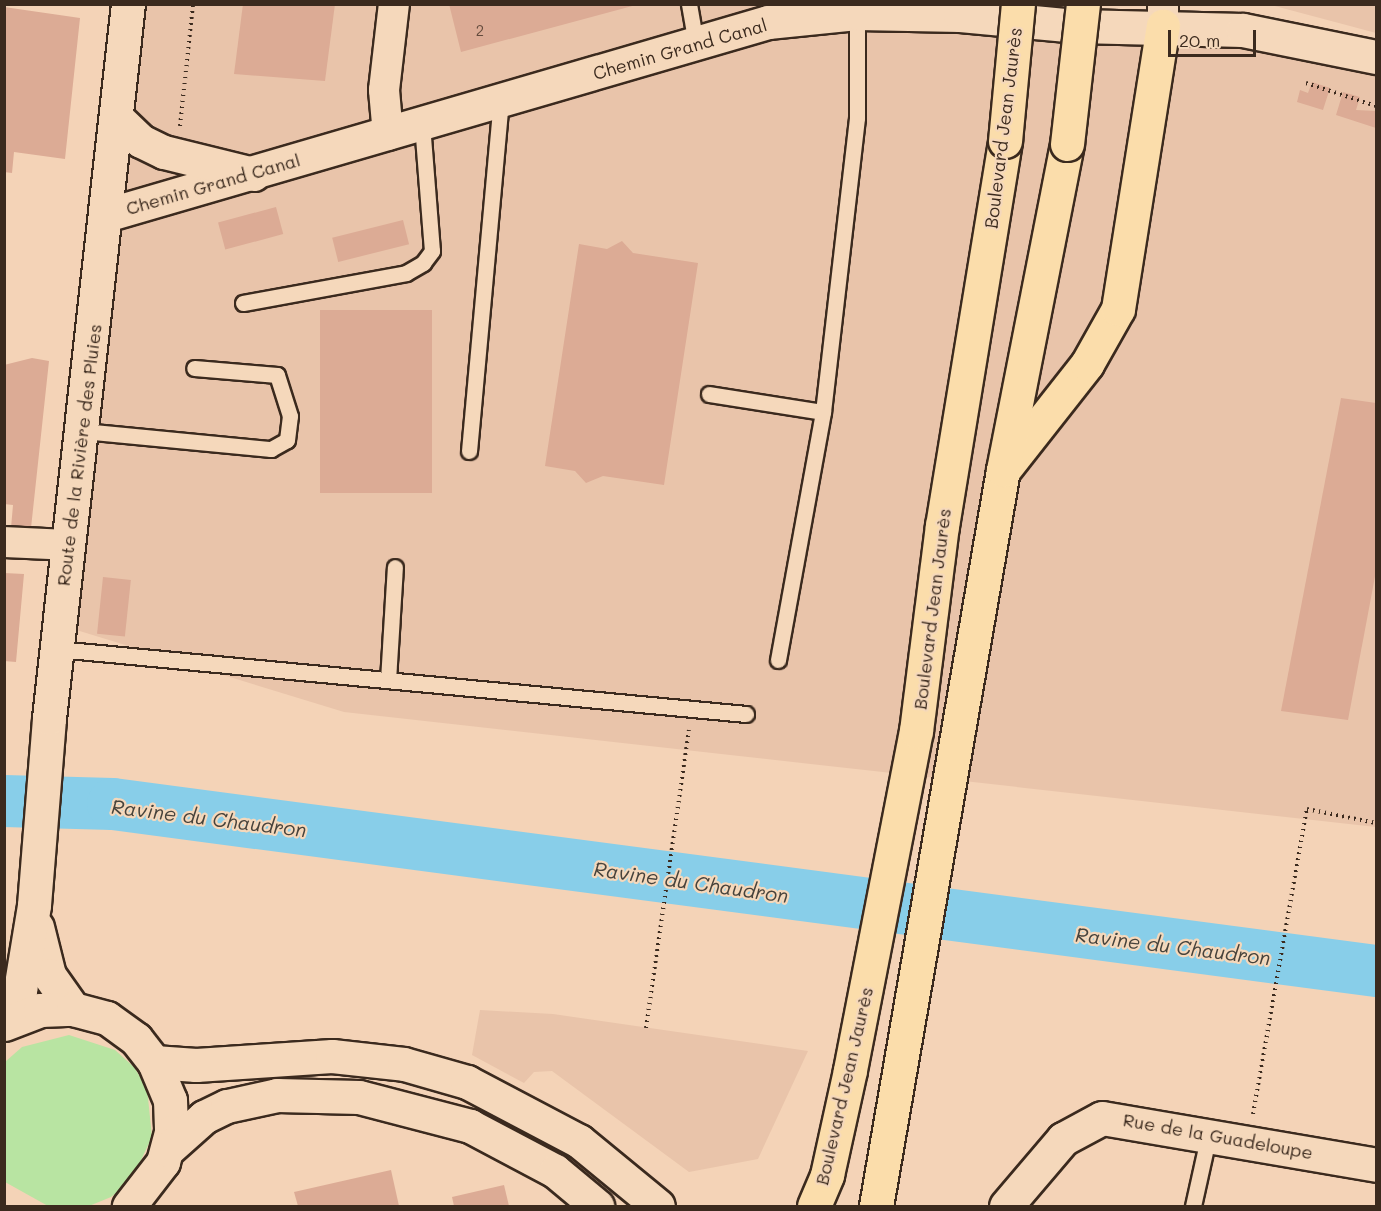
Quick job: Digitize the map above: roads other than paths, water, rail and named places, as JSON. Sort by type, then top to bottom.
[{"type":"main road","name":"Route de la Rivière des Pluies","points":[[6,1023],[20,990],[34,905],[49,718],[83,431],[128,4]]},
{"type":"main road","name":"Boulevard Jean Jaurès","points":[[814,1206],[827,1175],[850,1070],[916,731],[942,526],[1005,141],[1018,4]]},
{"type":"main road","points":[[876,1206],[1003,470],[1067,144],[1083,4]]},
{"type":"main road","name":"Chemin Grand Canal","points":[[106,215],[388,135],[768,22],[856,13],[959,10],[1077,26],[1163,15],[1377,57]]},
{"type":"main road","points":[[1003,470],[1087,364],[1118,309],[1163,15]]},
{"type":"main road","points":[[117,118],[141,141],[177,156],[253,174]]},
{"type":"main road","name":"Route de la Rivière des Pluies","points":[[34,905],[40,952],[73,1009]]},
{"type":"main road","points":[[6,1023],[40,1010],[73,1009],[107,1018],[136,1039],[154,1062],[170,1100],[167,1150]]},
{"type":"main road","points":[[154,1062],[196,1065],[332,1056],[404,1064],[467,1082],[579,1141],[658,1206]]},
{"type":"main road","points":[[129,1206],[148,1188],[167,1150],[204,1117],[227,1106],[277,1095],[360,1097],[470,1126],[555,1171],[597,1206]]},
{"type":"main road","name":"Rue de la Guadeloupe","points":[[1013,1202],[1063,1139],[1090,1122],[1112,1117],[1377,1165]]},
{"type":"street","points":[[388,135],[384,90],[394,4]]},
{"type":"street","points":[[4,542],[69,545]]},
{"type":"lane","points":[[689,4],[696,44]]},
{"type":"lane","points":[[778,660],[823,412],[857,118],[856,13]]},
{"type":"lane","points":[[469,451],[501,100]]},
{"type":"lane","points":[[243,303],[406,273],[423,263],[432,251],[422,124]]},
{"type":"lane","points":[[83,431],[271,449],[287,440],[290,416],[277,375],[194,368]]},
{"type":"lane","points":[[709,394],[823,412]]},
{"type":"lane","points":[[388,680],[395,567]]},
{"type":"lane","points":[[57,649],[746,714]]},
{"type":"lane","points":[[1193,1206],[1209,1134]]},
{"type":"waterway","name":"Ravine du Chaudron","points":[[4,801],[113,804],[1376,971]]}]
